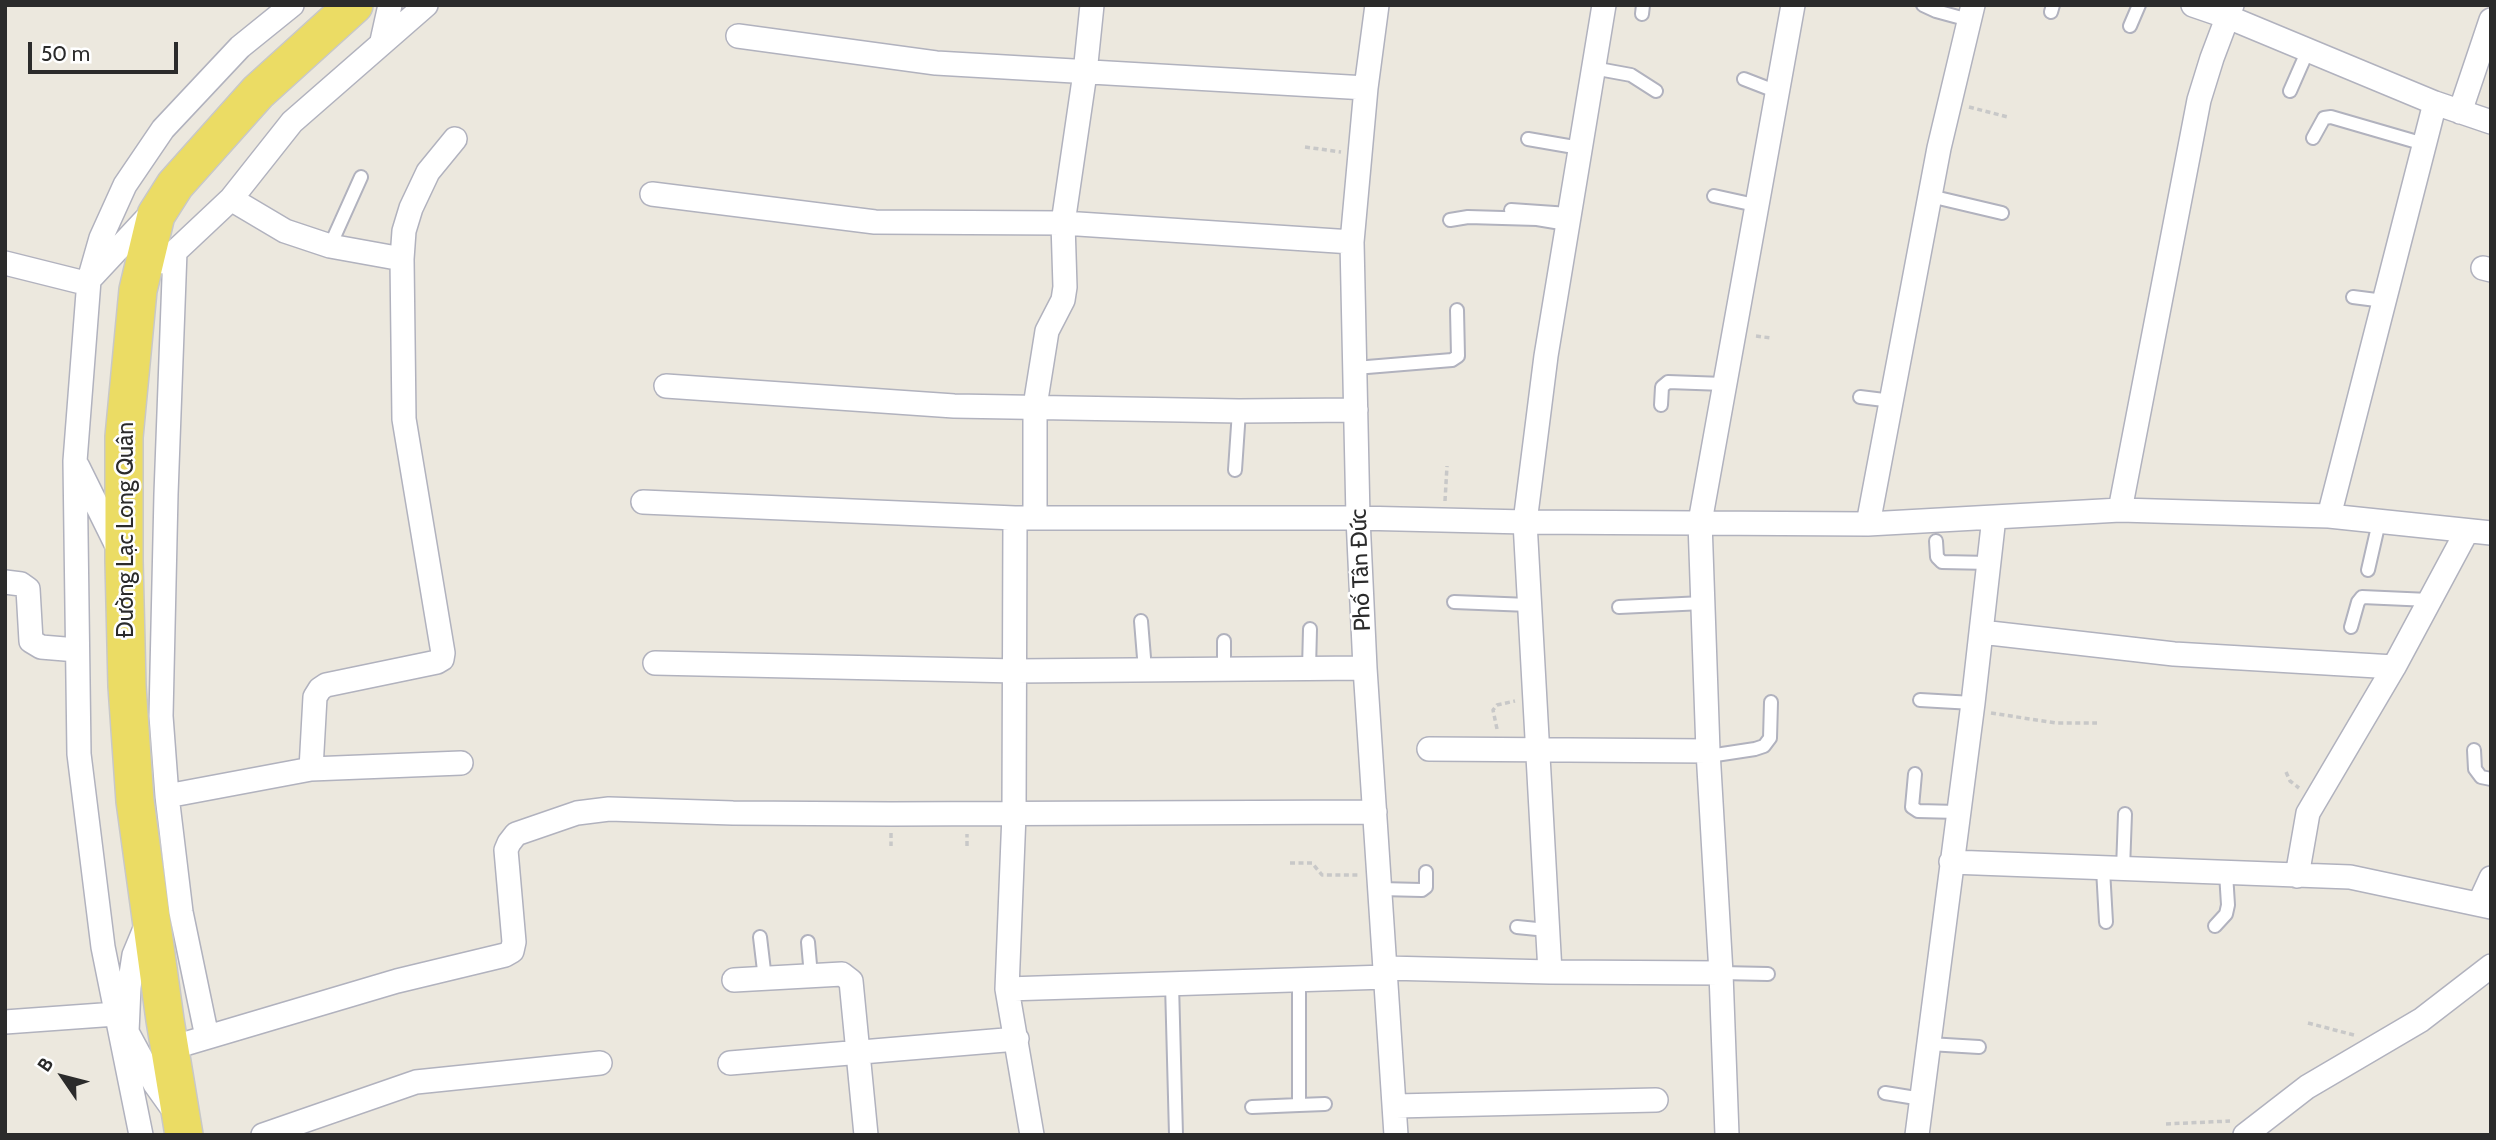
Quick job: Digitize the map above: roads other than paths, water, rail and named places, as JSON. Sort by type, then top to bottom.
[{"type":"main road","name":"Đường Lạc Long Quân","points":[[184,1132],[165,1020],[135,802],[127,686],[124,437],[138,290],[156,215],[175,185],[257,92],[354,5]]},
{"type":"street","points":[[141,1135],[103,947],[79,754],[75,461],[89,280],[101,238],[125,185],[163,129],[240,47],[292,5]]},
{"type":"street","points":[[383,41],[390,5]]},
{"type":"street","points":[[138,290],[230,199],[292,122],[426,5]]},
{"type":"street","points":[[1032,1135],[1007,989],[1016,671],[1035,406],[1047,331],[1063,300],[1063,223],[1093,5]]},
{"type":"street","name":"Phố Tân Đức","points":[[1377,5],[1366,88],[1352,242],[1358,518],[1365,668],[1396,1135]]},
{"type":"street","points":[[1550,972],[1525,522],[1546,356],[1604,5]]},
{"type":"street","points":[[1727,1135],[1708,754],[1700,522],[1775,91],[1793,5]]},
{"type":"street","points":[[2193,5],[2230,11],[2308,50],[2435,103],[2491,122]]},
{"type":"street","points":[[2120,510],[2199,100],[2211,58],[2230,11]]},
{"type":"street","points":[[1868,524],[1930,196],[1971,12]]},
{"type":"street","points":[[2460,112],[2491,20]]},
{"type":"street","points":[[738,36],[936,64],[1366,88]]},
{"type":"street","points":[[2329,516],[2435,103]]},
{"type":"street","points":[[311,769],[315,697],[320,690],[326,685],[442,659],[404,419],[402,260],[404,231],[411,208],[428,172],[455,139]]},
{"type":"street","points":[[652,194],[875,222],[1063,223],[1352,242]]},
{"type":"street","points":[[230,199],[285,231],[330,246],[402,260]]},
{"type":"street","points":[[5,263],[81,282],[89,280],[145,220],[156,215]]},
{"type":"street","points":[[175,251],[161,716],[167,796],[181,912],[207,1037]]},
{"type":"street","points":[[666,386],[954,406],[1240,411],[1356,410]]},
{"type":"street","points":[[75,461],[124,561]]},
{"type":"street","points":[[643,502],[1025,518],[1358,518],[1868,524],[2120,510],[2329,516],[2491,533]]},
{"type":"street","points":[[1917,1135],[1973,706],[1994,517]]},
{"type":"street","points":[[2297,876],[2308,813],[2394,667],[2467,531]]},
{"type":"street","points":[[5,582],[21,584],[28,589],[31,641],[41,647],[77,650]]},
{"type":"street","points":[[1981,632],[2174,654],[2394,667]]},
{"type":"street","points":[[655,663],[1016,671],[1365,668]]},
{"type":"street","points":[[127,686],[152,742],[165,761]]},
{"type":"street","points":[[1429,749],[1708,754]]},
{"type":"street","points":[[167,796],[311,769],[461,763]]},
{"type":"street","points":[[171,1048],[397,981],[505,956],[512,951],[514,942],[506,850],[509,843],[516,834],[577,813],[609,809],[733,813],[1375,812]]},
{"type":"street","points":[[1951,862],[2350,877],[2485,906],[2491,878]]},
{"type":"street","points":[[150,916],[134,955],[121,1026],[184,1132]]},
{"type":"street","points":[[2242,1130],[2441,1005],[2491,966]]},
{"type":"street","points":[[1007,989],[1299,980],[1386,972],[1721,973]]},
{"type":"street","points":[[734,980],[842,974],[851,981],[866,1135]]},
{"type":"street","points":[[5,1022],[121,1026]]},
{"type":"street","points":[[730,1063],[1017,1039]]},
{"type":"street","points":[[263,1135],[416,1082],[600,1063]]},
{"type":"street","points":[[1396,1106],[1656,1100]]},
{"type":"lane","points":[[1923,5],[1936,11],[1971,12]]},
{"type":"lane","points":[[2130,26],[2138,5]]},
{"type":"lane","points":[[2290,91],[2308,50]]},
{"type":"lane","points":[[1593,68],[1631,75],[1656,91]]},
{"type":"lane","points":[[1744,79],[1775,91]]},
{"type":"lane","points":[[2313,138],[2324,118],[2331,117],[2424,144]]},
{"type":"lane","points":[[1528,139],[1580,148]]},
{"type":"lane","points":[[330,246],[361,177]]},
{"type":"lane","points":[[1714,196],[1755,205]]},
{"type":"lane","points":[[1930,196],[2002,213]]},
{"type":"lane","points":[[1511,210],[1568,219]]},
{"type":"lane","points":[[1450,220],[1568,219]]},
{"type":"lane","points":[[2353,297],[2384,301]]},
{"type":"lane","points":[[1355,368],[1452,360],[1458,356],[1457,310]]},
{"type":"lane","points":[[1661,405],[1662,387],[1668,382],[1724,384]]},
{"type":"lane","points":[[1860,397],[1892,401]]},
{"type":"lane","points":[[1235,470],[1240,411]]},
{"type":"lane","points":[[2368,570],[2379,522]]},
{"type":"lane","points":[[1936,541],[1937,557],[1942,562],[1990,562]]},
{"type":"lane","points":[[2351,627],[2362,597],[2430,600]]},
{"type":"lane","points":[[1454,602],[1529,606]]},
{"type":"lane","points":[[1619,607],[1703,603]]},
{"type":"lane","points":[[1141,621],[1145,670]]},
{"type":"lane","points":[[1309,668],[1310,629]]},
{"type":"lane","points":[[1224,641],[1224,669]]},
{"type":"lane","points":[[1920,700],[1973,706]]},
{"type":"lane","points":[[1708,754],[1755,750],[1763,746],[1770,738],[1771,702]]},
{"type":"lane","points":[[2474,750],[2475,769],[2481,777],[2491,779]]},
{"type":"lane","points":[[1915,774],[1912,807],[1918,811],[1958,812]]},
{"type":"lane","points":[[2106,922],[2113,869],[2126,814]]},
{"type":"lane","points":[[1380,882],[1422,890],[1426,887],[1426,872]]},
{"type":"lane","points":[[2215,926],[2225,914],[2228,905],[2226,873]]},
{"type":"lane","points":[[1517,927],[1547,930]]},
{"type":"lane","points":[[760,937],[765,979]]},
{"type":"lane","points":[[808,942],[811,976]]},
{"type":"lane","points":[[1721,973],[1768,974]]},
{"type":"lane","points":[[1299,980],[1299,1105]]},
{"type":"lane","points":[[1172,984],[1176,1135]]},
{"type":"lane","points":[[1929,1044],[1979,1047]]},
{"type":"lane","points":[[1885,1093],[1922,1099]]},
{"type":"lane","points":[[1252,1107],[1325,1104]]}]
